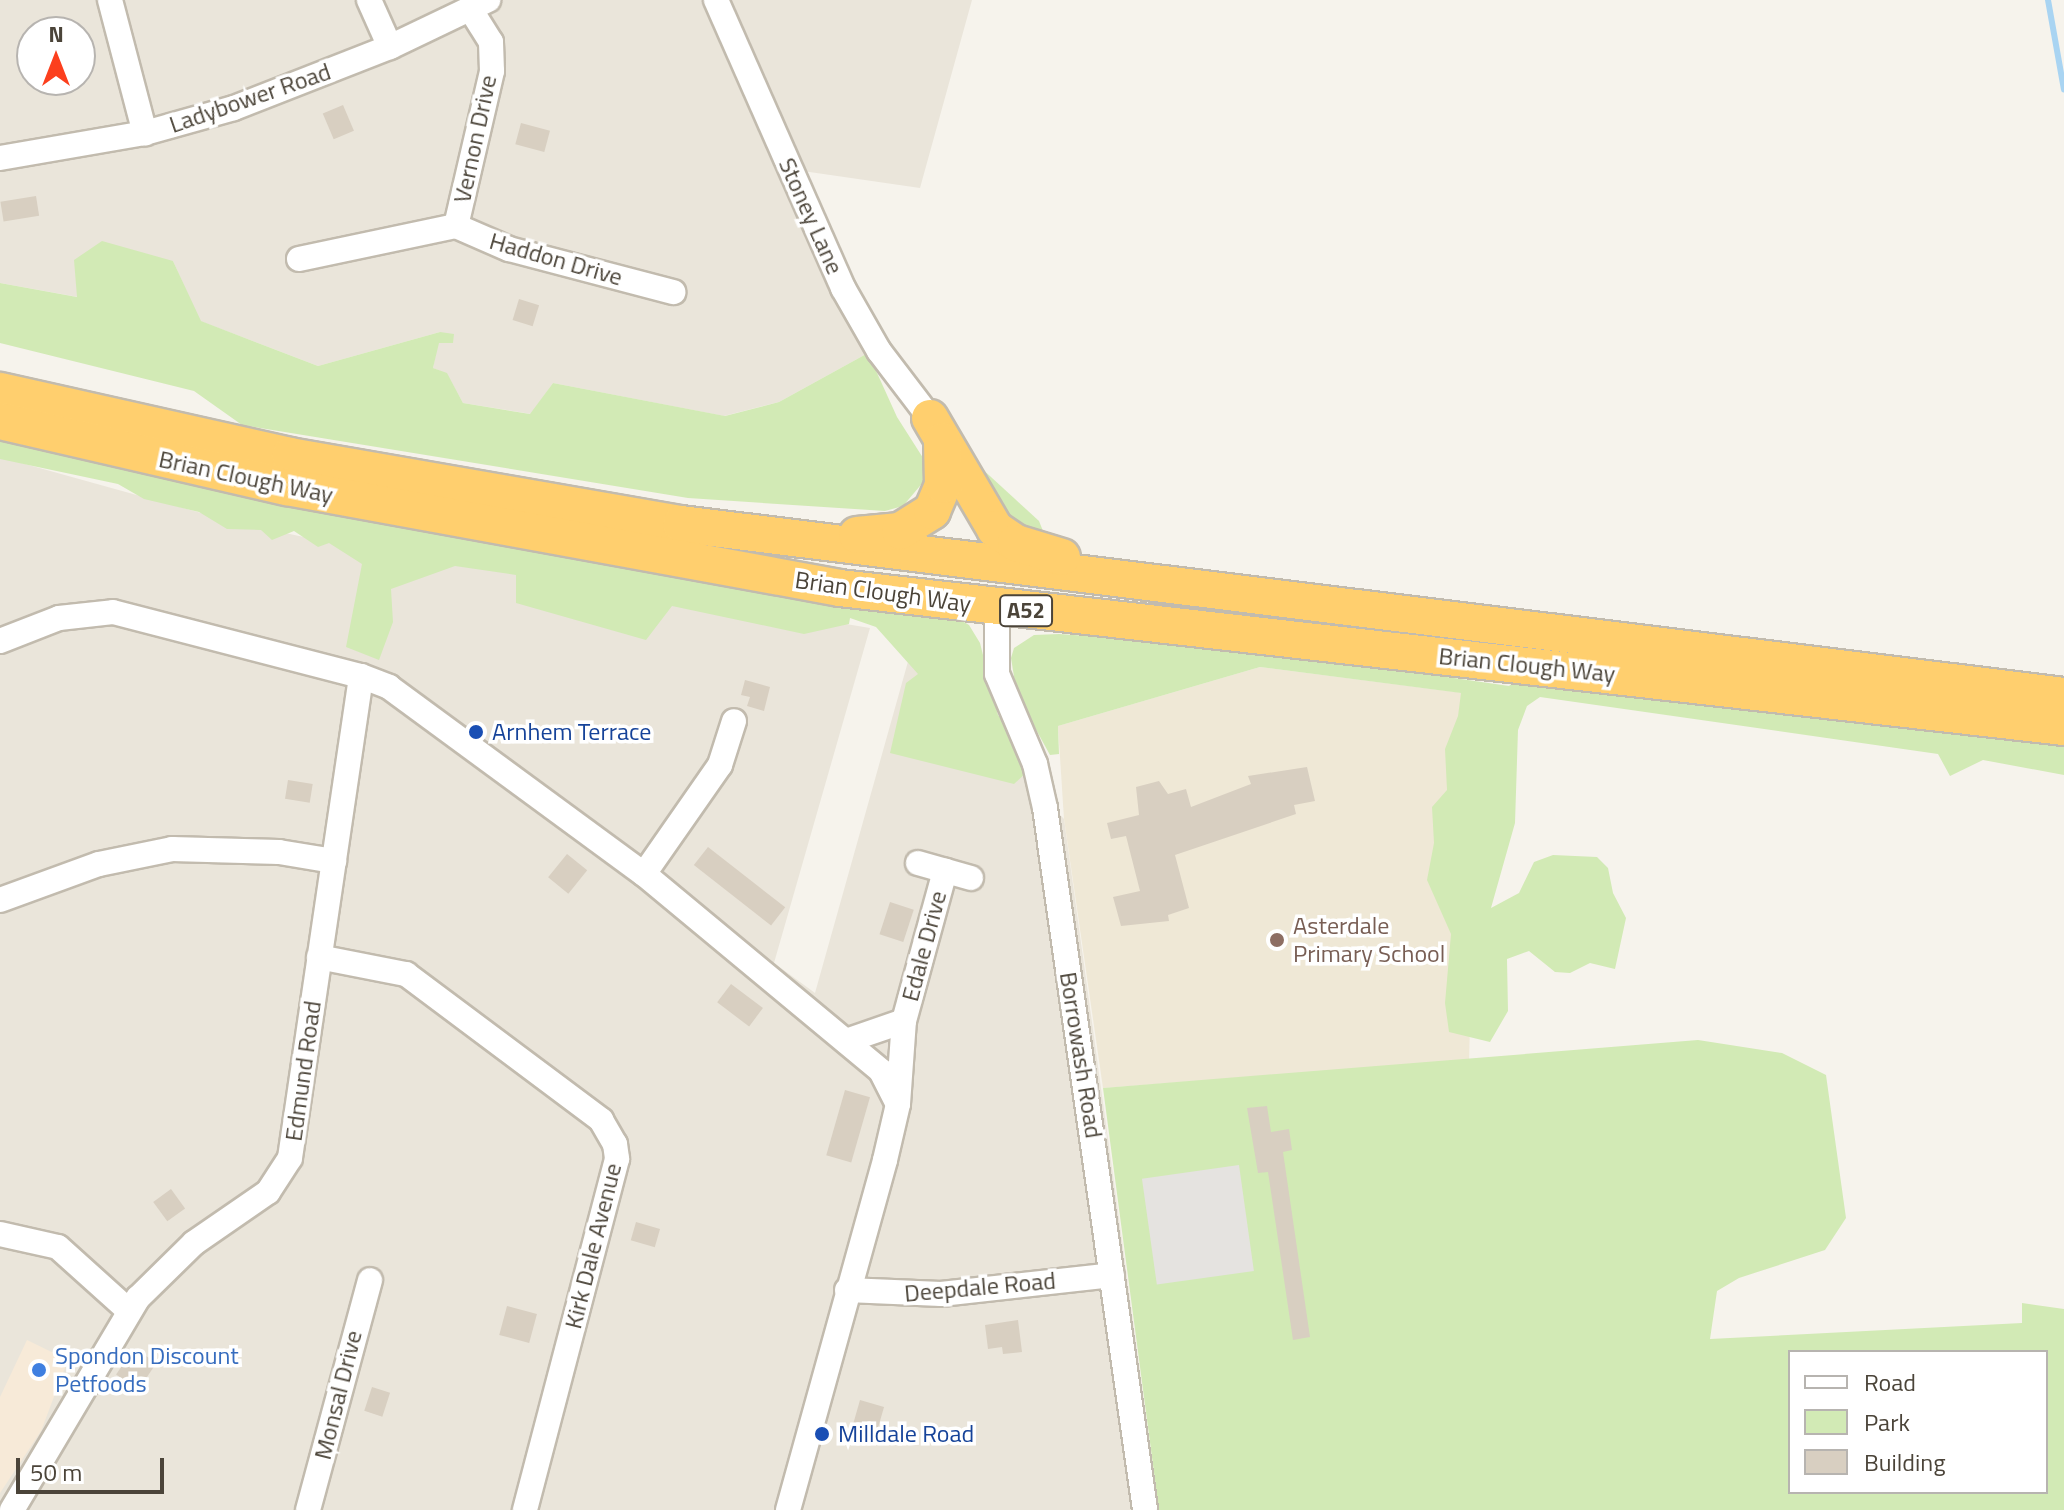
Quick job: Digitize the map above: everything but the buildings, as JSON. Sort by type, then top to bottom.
[{"type":"highway","name":"Brian Clough Way","points":[[0,391],[290,456],[788,539],[2064,696]]},
{"type":"highway","name":"Brian Clough Way","points":[[0,421],[287,487],[840,588],[2064,727]]},
{"type":"highway","points":[[788,539],[882,534],[922,521],[942,491],[936,429]]},
{"type":"highway","points":[[936,429],[986,518],[1016,543],[1092,565],[1255,596]]},
{"type":"street","points":[[110,0],[145,133]]},
{"type":"street","points":[[369,0],[390,47]]},
{"type":"street","name":"Stoney Lane","points":[[716,0],[843,288],[879,351],[936,429]]},
{"type":"street","name":"Ladybower Road","points":[[0,158],[145,133],[234,108],[390,47],[480,5]]},
{"type":"street","name":"Vernon Drive","points":[[456,226],[492,71],[491,42],[480,5]]},
{"type":"street","points":[[299,259],[456,226]]},
{"type":"street","name":"Haddon Drive","points":[[456,226],[509,249],[673,292]]},
{"type":"street","name":"Borrowash Road","points":[[997,608],[997,674],[1035,764],[1045,808],[1145,1510]]},
{"type":"street","points":[[0,641],[59,618],[113,612],[361,676],[437,718],[644,874],[881,1071],[898,1104],[788,1510]]},
{"type":"street","name":"Edmund Road","points":[[12,1510],[128,1310],[174,1260],[258,1200],[283,1171],[297,1123],[361,676]]},
{"type":"street","points":[[644,874],[720,765],[734,721]]},
{"type":"street","points":[[0,900],[99,864],[172,849],[279,852],[334,861]]},
{"type":"street","name":"Edale Drive","points":[[918,863],[971,878]]},
{"type":"street","name":"Edale Drive","points":[[898,1104],[904,1021],[945,871]]},
{"type":"street","name":"Kirk Dale Avenue","points":[[319,957],[406,974],[601,1120],[615,1144],[615,1167],[525,1510]]},
{"type":"street","name":"Edale Drive","points":[[846,1041],[904,1021]]},
{"type":"street","points":[[0,1234],[58,1247],[128,1310]]},
{"type":"street","name":"Deepdale Road","points":[[847,1290],[941,1294],[1112,1275]]},
{"type":"street","name":"Monsal Drive","points":[[308,1510],[370,1280]]},
{"type":"shaded area","points":[[0,0],[972,0],[920,188],[782,168],[868,353],[779,402],[724,416],[553,383],[531,414],[463,403],[447,374],[433,368],[440,332],[318,366],[200,321],[173,261],[78,297],[0,283]]},
{"type":"shaded area","points":[[0,457],[230,521],[396,557],[594,582],[870,628],[774,963],[815,993],[909,658],[1064,819],[1159,1510],[0,1510]]},
{"type":"shaded area","name":"Asterdale Primary School","points":[[1260,667],[1479,695],[1469,1061],[1103,1088],[1064,819],[1058,726]]},
{"type":"shaded area","points":[[1239,1165],[1254,1271],[1157,1285],[1142,1179]]},
{"type":"shaded area","points":[[27,1340],[68,1360],[41,1431],[0,1493],[0,1397]]},
{"type":"green space","points":[[102,241],[173,261],[201,321],[318,366],[440,332],[454,334],[453,343],[439,343],[433,368],[447,373],[463,403],[530,414],[553,383],[725,416],[779,402],[868,353],[897,417],[925,461],[925,480],[903,506],[885,511],[688,498],[242,425],[194,391],[0,343],[0,283],[77,297],[74,260]]},
{"type":"green space","points":[[0,431],[315,512],[326,502],[395,526],[402,516],[481,532],[514,548],[527,541],[663,574],[700,573],[952,615],[969,625],[980,643],[998,715],[1015,737],[1029,770],[1014,784],[890,753],[906,683],[918,674],[876,627],[850,618],[849,624],[804,634],[672,606],[646,640],[516,603],[516,575],[455,566],[391,589],[393,622],[379,660],[346,647],[362,564],[329,543],[318,547],[294,531],[272,540],[261,530],[227,529],[199,512],[144,499],[118,484],[0,459]]},
{"type":"green space","points":[[979,466],[1039,521],[1045,536],[1007,517],[986,486]]},
{"type":"green space","points":[[1034,635],[1234,646],[1509,686],[1521,676],[2064,741],[2064,775],[1983,760],[1950,776],[1938,754],[1540,697],[1527,706],[1518,730],[1515,823],[1491,908],[1519,893],[1534,862],[1553,855],[1597,857],[1608,868],[1613,893],[1626,918],[1615,969],[1590,963],[1570,973],[1555,972],[1529,951],[1507,959],[1508,1011],[1490,1042],[1449,1032],[1445,1003],[1451,934],[1427,880],[1434,843],[1432,807],[1447,790],[1445,749],[1458,716],[1461,693],[1260,667],[1058,726],[1059,754],[1050,755],[1017,695],[1011,658],[1014,648]]},
{"type":"green space","points":[[1698,1040],[1782,1053],[1826,1075],[1846,1218],[1825,1250],[1739,1278],[1717,1291],[1710,1339],[2022,1323],[2022,1303],[2064,1309],[2064,1510],[1159,1510],[1103,1088]]},
{"type":"waterway","points":[[2048,0],[2064,90]]},
{"type":"place","name":"Arnhem Terrace","points":[[476,732]]},
{"type":"place","name":"Asterdale Primary School","points":[[1277,940]]},
{"type":"place","name":"Spondon Discount Petfoods","points":[[39,1370]]},
{"type":"place","name":"Milldale Road","points":[[822,1434]]}]
